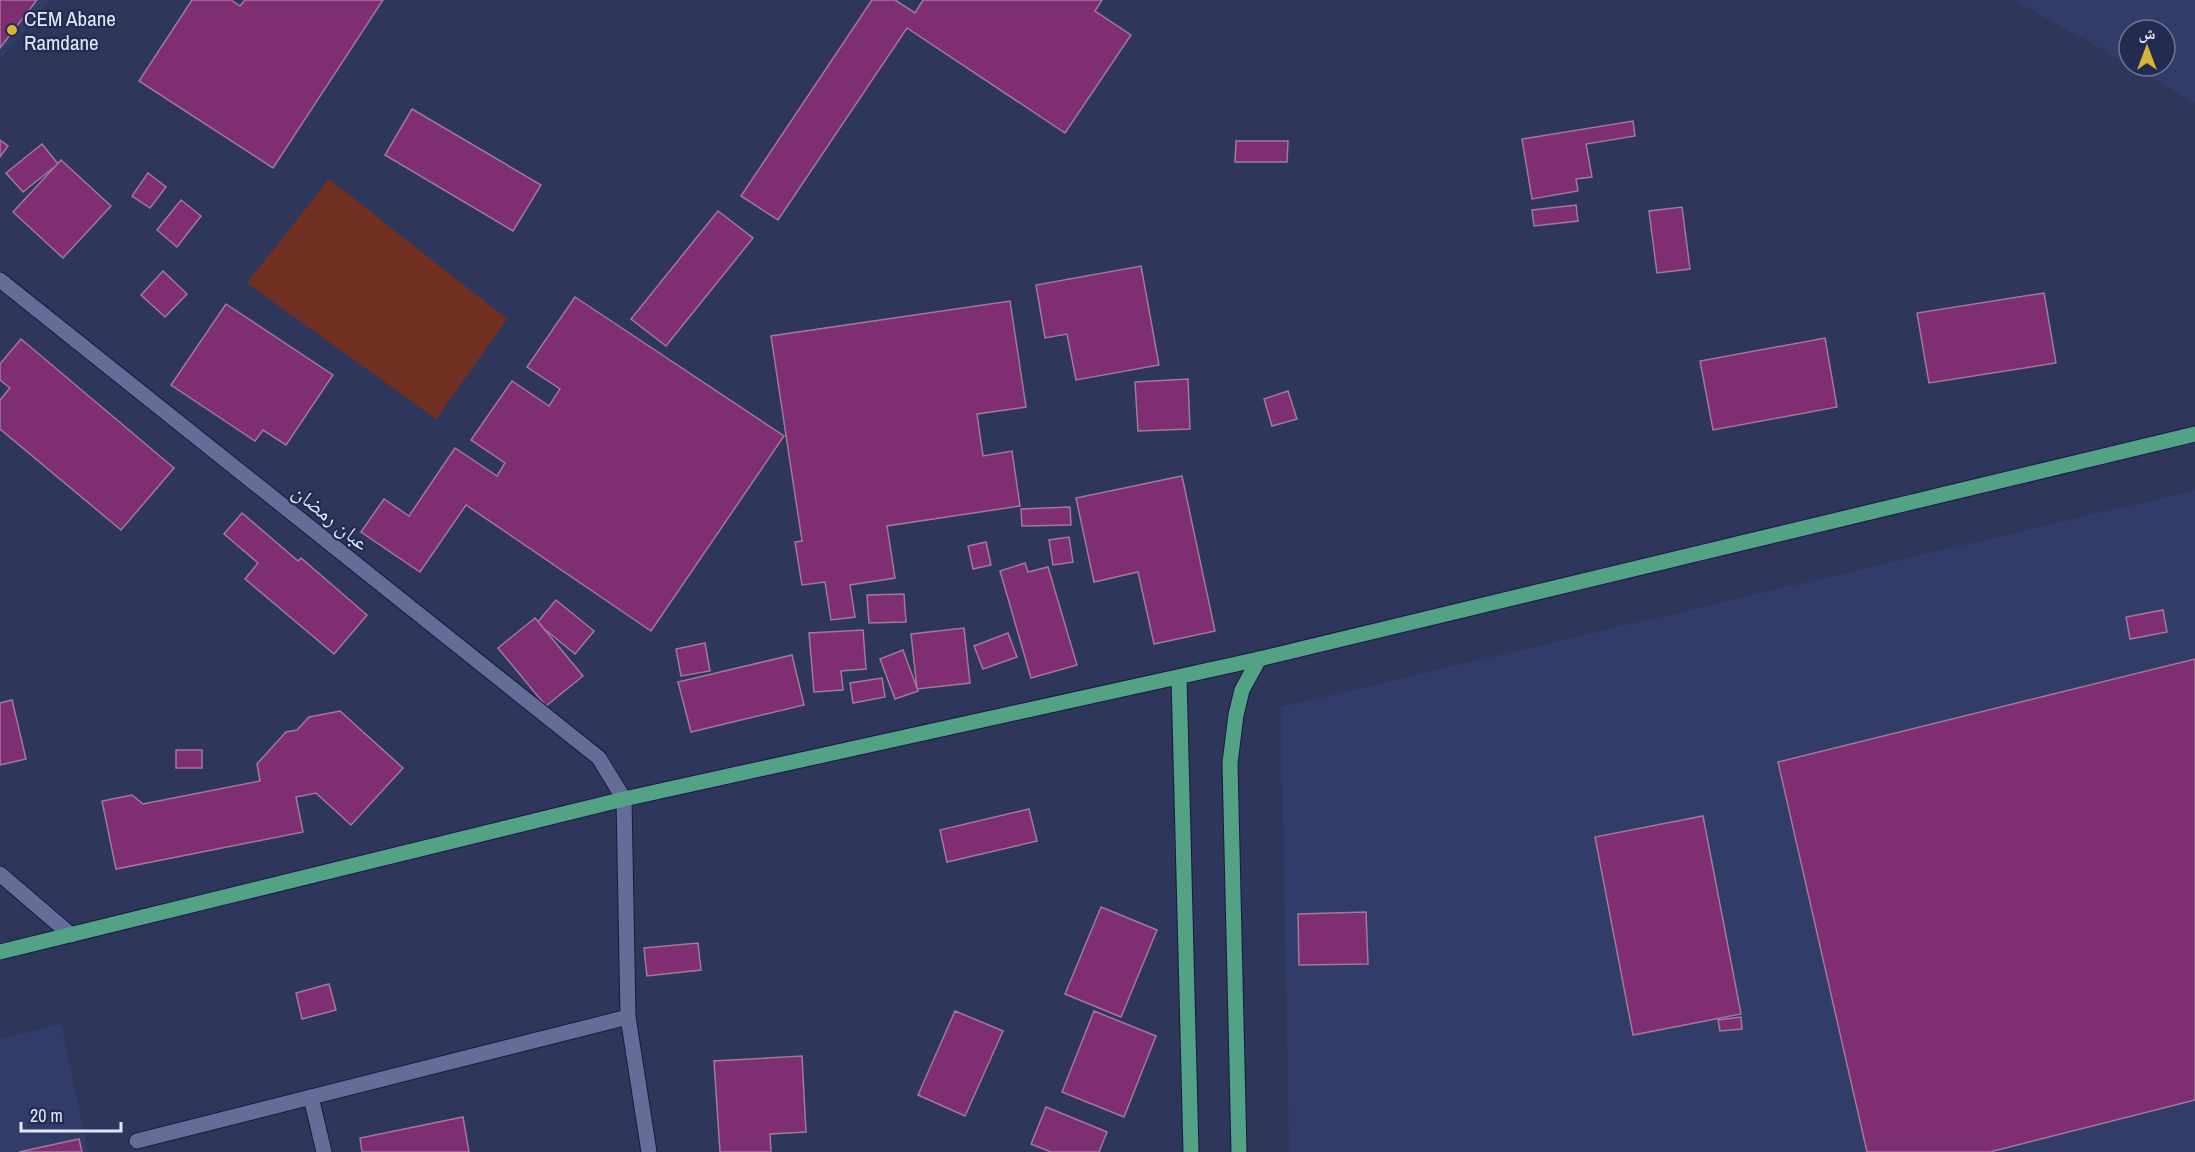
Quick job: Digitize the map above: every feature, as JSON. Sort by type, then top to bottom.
[{"type":"main road","points":[[0,952],[624,798],[1259,659],[2195,435]]},
{"type":"main road","points":[[1239,1152],[1230,763],[1236,715],[1242,690],[1259,659]]},
{"type":"main road","points":[[1179,677],[1191,1152]]},
{"type":"street","name":"عبان رمضان","points":[[0,280],[600,758],[624,798]]},
{"type":"street","points":[[624,798],[628,1017],[649,1152]]},
{"type":"street","points":[[0,874],[71,935]]},
{"type":"street","points":[[137,1141],[628,1017]]},
{"type":"street","points":[[311,1097],[324,1152]]},
{"type":"shaded area","name":"CEM Abane Ramdane","points":[[0,0],[50,0],[0,60]]},
{"type":"shaded area","points":[[2014,0],[2195,0],[2195,103],[2152,78],[2177,78],[2177,18],[2117,18],[2117,58]]},
{"type":"shaded area","points":[[329,179],[507,319],[436,419],[247,283]]},
{"type":"shaded area","points":[[2195,490],[2195,1152],[1289,1152],[1281,707]]},
{"type":"shaded area","points":[[61,1024],[88,1152],[0,1152],[0,1039]]},
{"type":"building","points":[[0,0],[37,0],[0,48]]},
{"type":"building","points":[[192,0],[231,0],[240,6],[245,0],[383,0],[273,168],[139,81]]},
{"type":"building","points":[[872,0],[895,0],[915,13],[923,0],[1102,0],[1095,11],[1131,35],[1065,133],[907,28],[778,220],[741,196]]},
{"type":"building","points":[[412,109],[541,185],[513,231],[385,155]]},
{"type":"building","points":[[1633,121],[1635,136],[1586,144],[1592,177],[1576,179],[1578,191],[1532,199],[1522,139]]},
{"type":"building","points":[[0,140],[8,146],[0,157]]},
{"type":"building","points":[[1236,141],[1288,141],[1287,162],[1235,162]]},
{"type":"building","points":[[42,144],[58,164],[23,192],[6,173]]},
{"type":"building","points":[[61,160],[111,206],[63,258],[13,212]]},
{"type":"building","points":[[148,173],[166,187],[150,208],[132,196]]},
{"type":"building","points":[[181,200],[201,216],[177,247],[157,230]]},
{"type":"building","points":[[1576,205],[1578,221],[1534,226],[1532,210]]},
{"type":"building","points":[[1682,207],[1690,269],[1657,273],[1649,211]]},
{"type":"building","points":[[718,211],[753,238],[666,346],[631,319]]},
{"type":"building","points":[[1141,266],[1159,365],[1076,380],[1067,334],[1045,338],[1036,285]]},
{"type":"building","points":[[163,271],[187,294],[165,317],[141,295]]},
{"type":"building","points":[[2044,293],[2056,363],[1929,383],[1917,313]]},
{"type":"building","points":[[575,297],[784,436],[651,631],[466,505],[420,572],[361,532],[384,499],[409,516],[455,448],[497,476],[505,463],[471,440],[512,381],[549,406],[560,389],[527,367]]},
{"type":"building","points":[[1010,301],[1026,407],[977,414],[983,456],[1012,451],[1020,506],[887,526],[895,578],[850,585],[855,617],[831,620],[825,582],[802,585],[795,542],[802,541],[771,336]]},
{"type":"building","points":[[226,304],[333,375],[286,445],[263,430],[255,441],[171,385]]},
{"type":"building","points":[[1825,338],[1837,407],[1713,430],[1700,361]]},
{"type":"building","points":[[21,339],[174,468],[121,530],[0,429],[0,400],[10,388],[0,380],[0,364]]},
{"type":"building","points":[[1188,379],[1190,429],[1138,431],[1135,382]]},
{"type":"building","points":[[1288,391],[1297,419],[1272,426],[1264,399]]},
{"type":"building","points":[[1182,476],[1215,631],[1154,644],[1138,572],[1094,582],[1076,498]]},
{"type":"building","points":[[1070,507],[1071,525],[1022,526],[1021,509]]},
{"type":"building","points":[[242,513],[298,561],[301,558],[367,615],[334,654],[245,579],[258,563],[224,534]]},
{"type":"building","points":[[1069,537],[1073,562],[1053,565],[1049,540]]},
{"type":"building","points":[[986,542],[991,565],[973,569],[968,546]]},
{"type":"building","points":[[1025,563],[1028,572],[1048,567],[1077,665],[1031,678],[1000,571]]},
{"type":"building","points":[[904,594],[906,622],[869,623],[867,595]]},
{"type":"building","points":[[556,600],[594,631],[575,654],[537,623]]},
{"type":"building","points":[[2163,610],[2167,632],[2130,639],[2126,617]]},
{"type":"building","points":[[535,618],[583,676],[546,706],[498,648]]},
{"type":"building","points":[[964,628],[970,683],[917,689],[911,634]]},
{"type":"building","points":[[863,630],[866,669],[841,671],[843,690],[814,692],[809,633]]},
{"type":"building","points":[[1008,633],[1017,657],[983,669],[974,646]]},
{"type":"building","points":[[705,643],[710,671],[681,676],[676,649]]},
{"type":"building","points":[[903,650],[918,691],[895,699],[880,659]]},
{"type":"building","points":[[792,655],[804,705],[691,732],[678,682]]},
{"type":"building","points":[[2195,659],[2195,1100],[1990,1152],[1867,1152],[1778,762]]},
{"type":"building","points":[[882,678],[885,697],[853,703],[850,683]]},
{"type":"building","points":[[12,700],[26,759],[0,765],[0,703]]},
{"type":"building","points":[[340,711],[403,768],[351,825],[316,793],[296,797],[303,832],[116,869],[102,801],[132,795],[143,804],[260,781],[257,764],[286,732],[297,730],[309,717]]},
{"type":"building","points":[[176,750],[202,750],[202,768],[176,768]]},
{"type":"building","points":[[1029,809],[1037,841],[947,862],[940,830]]},
{"type":"building","points":[[1703,816],[1741,1014],[1633,1035],[1595,837]]},
{"type":"building","points":[[1101,907],[1157,930],[1121,1017],[1065,994]]},
{"type":"building","points":[[1366,912],[1368,964],[1299,965],[1298,914]]},
{"type":"building","points":[[698,943],[701,970],[647,976],[644,948]]},
{"type":"building","points":[[329,984],[336,1010],[302,1019],[296,993]]},
{"type":"building","points":[[955,1011],[1003,1031],[965,1116],[918,1095]]},
{"type":"building","points":[[1094,1011],[1156,1036],[1124,1117],[1062,1092]]},
{"type":"building","points":[[1741,1017],[1742,1029],[1720,1031],[1718,1020]]},
{"type":"building","points":[[802,1056],[806,1132],[770,1134],[771,1152],[720,1152],[714,1061]]},
{"type":"building","points":[[1046,1107],[1107,1132],[1099,1152],[1051,1152],[1031,1144]]},
{"type":"building","points":[[463,1117],[469,1152],[362,1152],[360,1138]]},
{"type":"building","points":[[79,1139],[82,1152],[19,1152]]},
{"type":"place","name":"CEM Abane Ramdane","points":[[12,30]]}]
